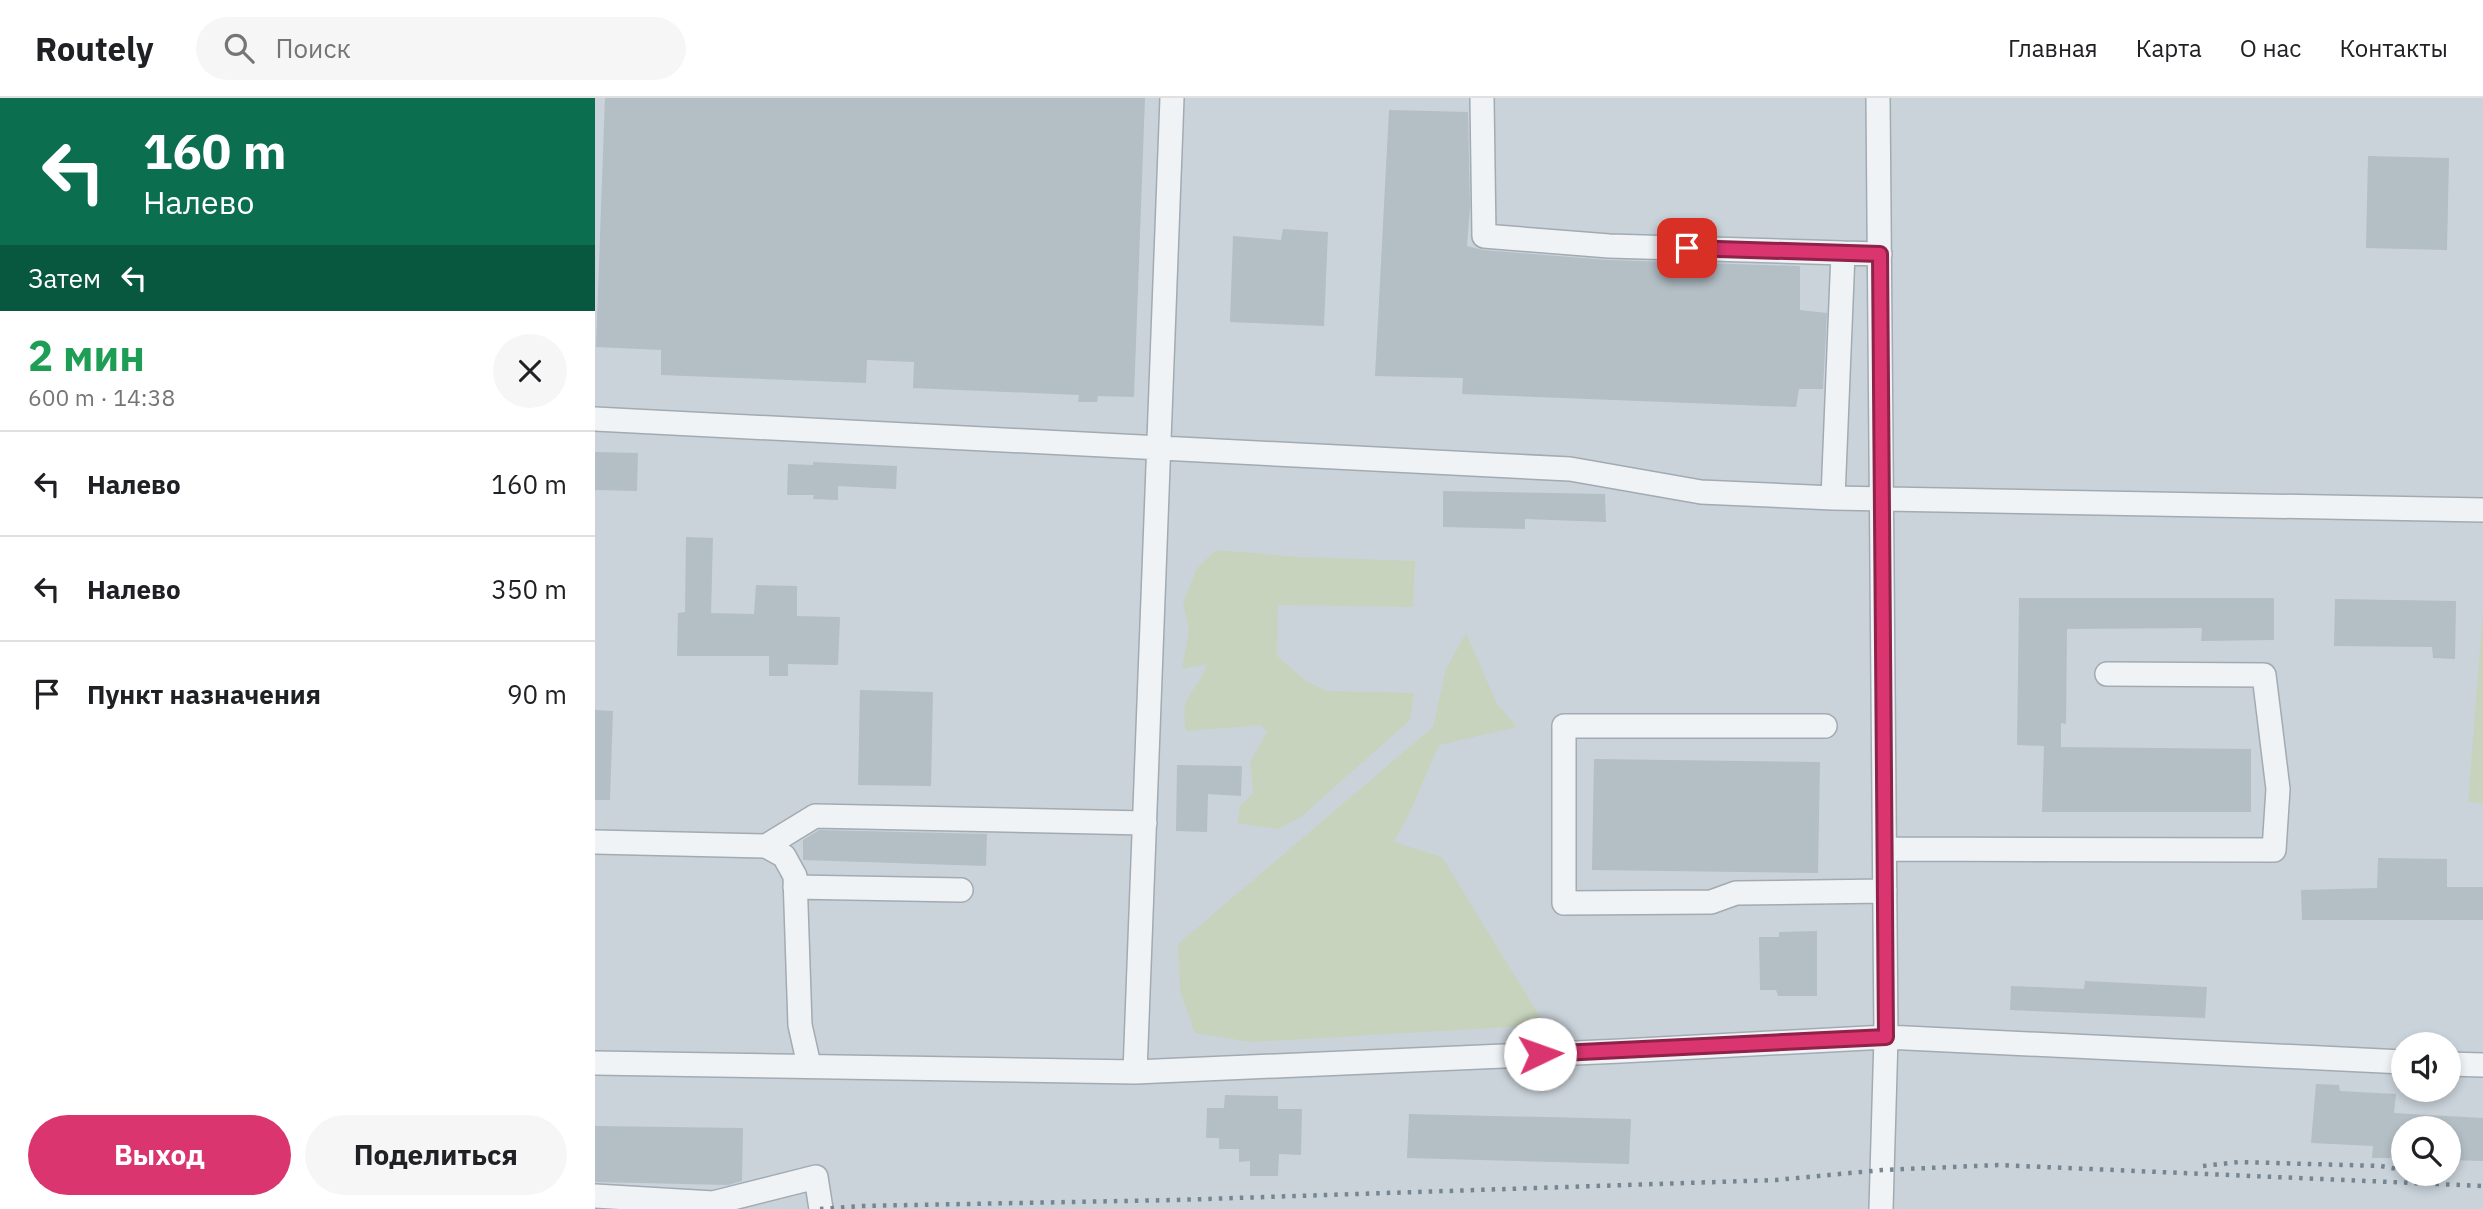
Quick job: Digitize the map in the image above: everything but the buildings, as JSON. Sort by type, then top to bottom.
[{"type":"lane","points":[[1135,1072],[1172,98]]},
{"type":"lane","points":[[1482,98],[1484,236],[1609,246],[1880,254]]},
{"type":"lane","points":[[1878,98],[1886,1037],[1881,1209]]},
{"type":"lane","points":[[1833,498],[1843,253]]},
{"type":"lane","points":[[595,419],[1570,468],[1701,492],[1833,498],[2483,510]]},
{"type":"lane","points":[[1885,849],[2274,850],[2278,789],[2264,675],[2108,674]]},
{"type":"lane","points":[[1825,726],[1564,726],[1564,903],[1711,902],[1736,893],[1885,891]]},
{"type":"lane","points":[[766,846],[815,816],[1145,823]]},
{"type":"lane","points":[[595,842],[766,846],[784,856],[795,876],[800,1025],[809,1065]]},
{"type":"lane","points":[[795,887],[961,890]]},
{"type":"lane","points":[[595,1063],[1135,1072],[1886,1037],[2391,1061]]},
{"type":"lane","points":[[2461,1064],[2483,1065]]},
{"type":"lane","points":[[595,1196],[713,1203],[816,1177],[821,1209]]},
{"type":"shaded area","points":[[595,98],[2483,98],[2483,1209],[595,1209]]},
{"type":"green space","points":[[1216,550],[1300,557],[1415,561],[1413,607],[1278,605],[1277,656],[1305,680],[1326,691],[1414,693],[1410,720],[1302,816],[1278,829],[1237,823],[1240,806],[1253,793],[1250,762],[1267,732],[1260,725],[1186,731],[1184,718],[1187,700],[1207,664],[1182,669],[1189,629],[1183,603],[1197,568]]},
{"type":"green space","points":[[2483,610],[2483,803],[2468,802]]},
{"type":"green space","points":[[1466,633],[1497,704],[1517,727],[1439,745],[1394,842],[1442,857],[1545,1025],[1251,1042],[1195,1033],[1180,991],[1178,944],[1433,727],[1446,669]]},
{"type":"railway","points":[[2203,1166],[2239,1162],[2391,1168]]},
{"type":"railway","points":[[820,1209],[1776,1180],[1882,1170],[1998,1165],[2483,1186]]},
{"type":"route","points":[[1540,1054],[1886,1037],[1880,254],[1687,248]]}]
